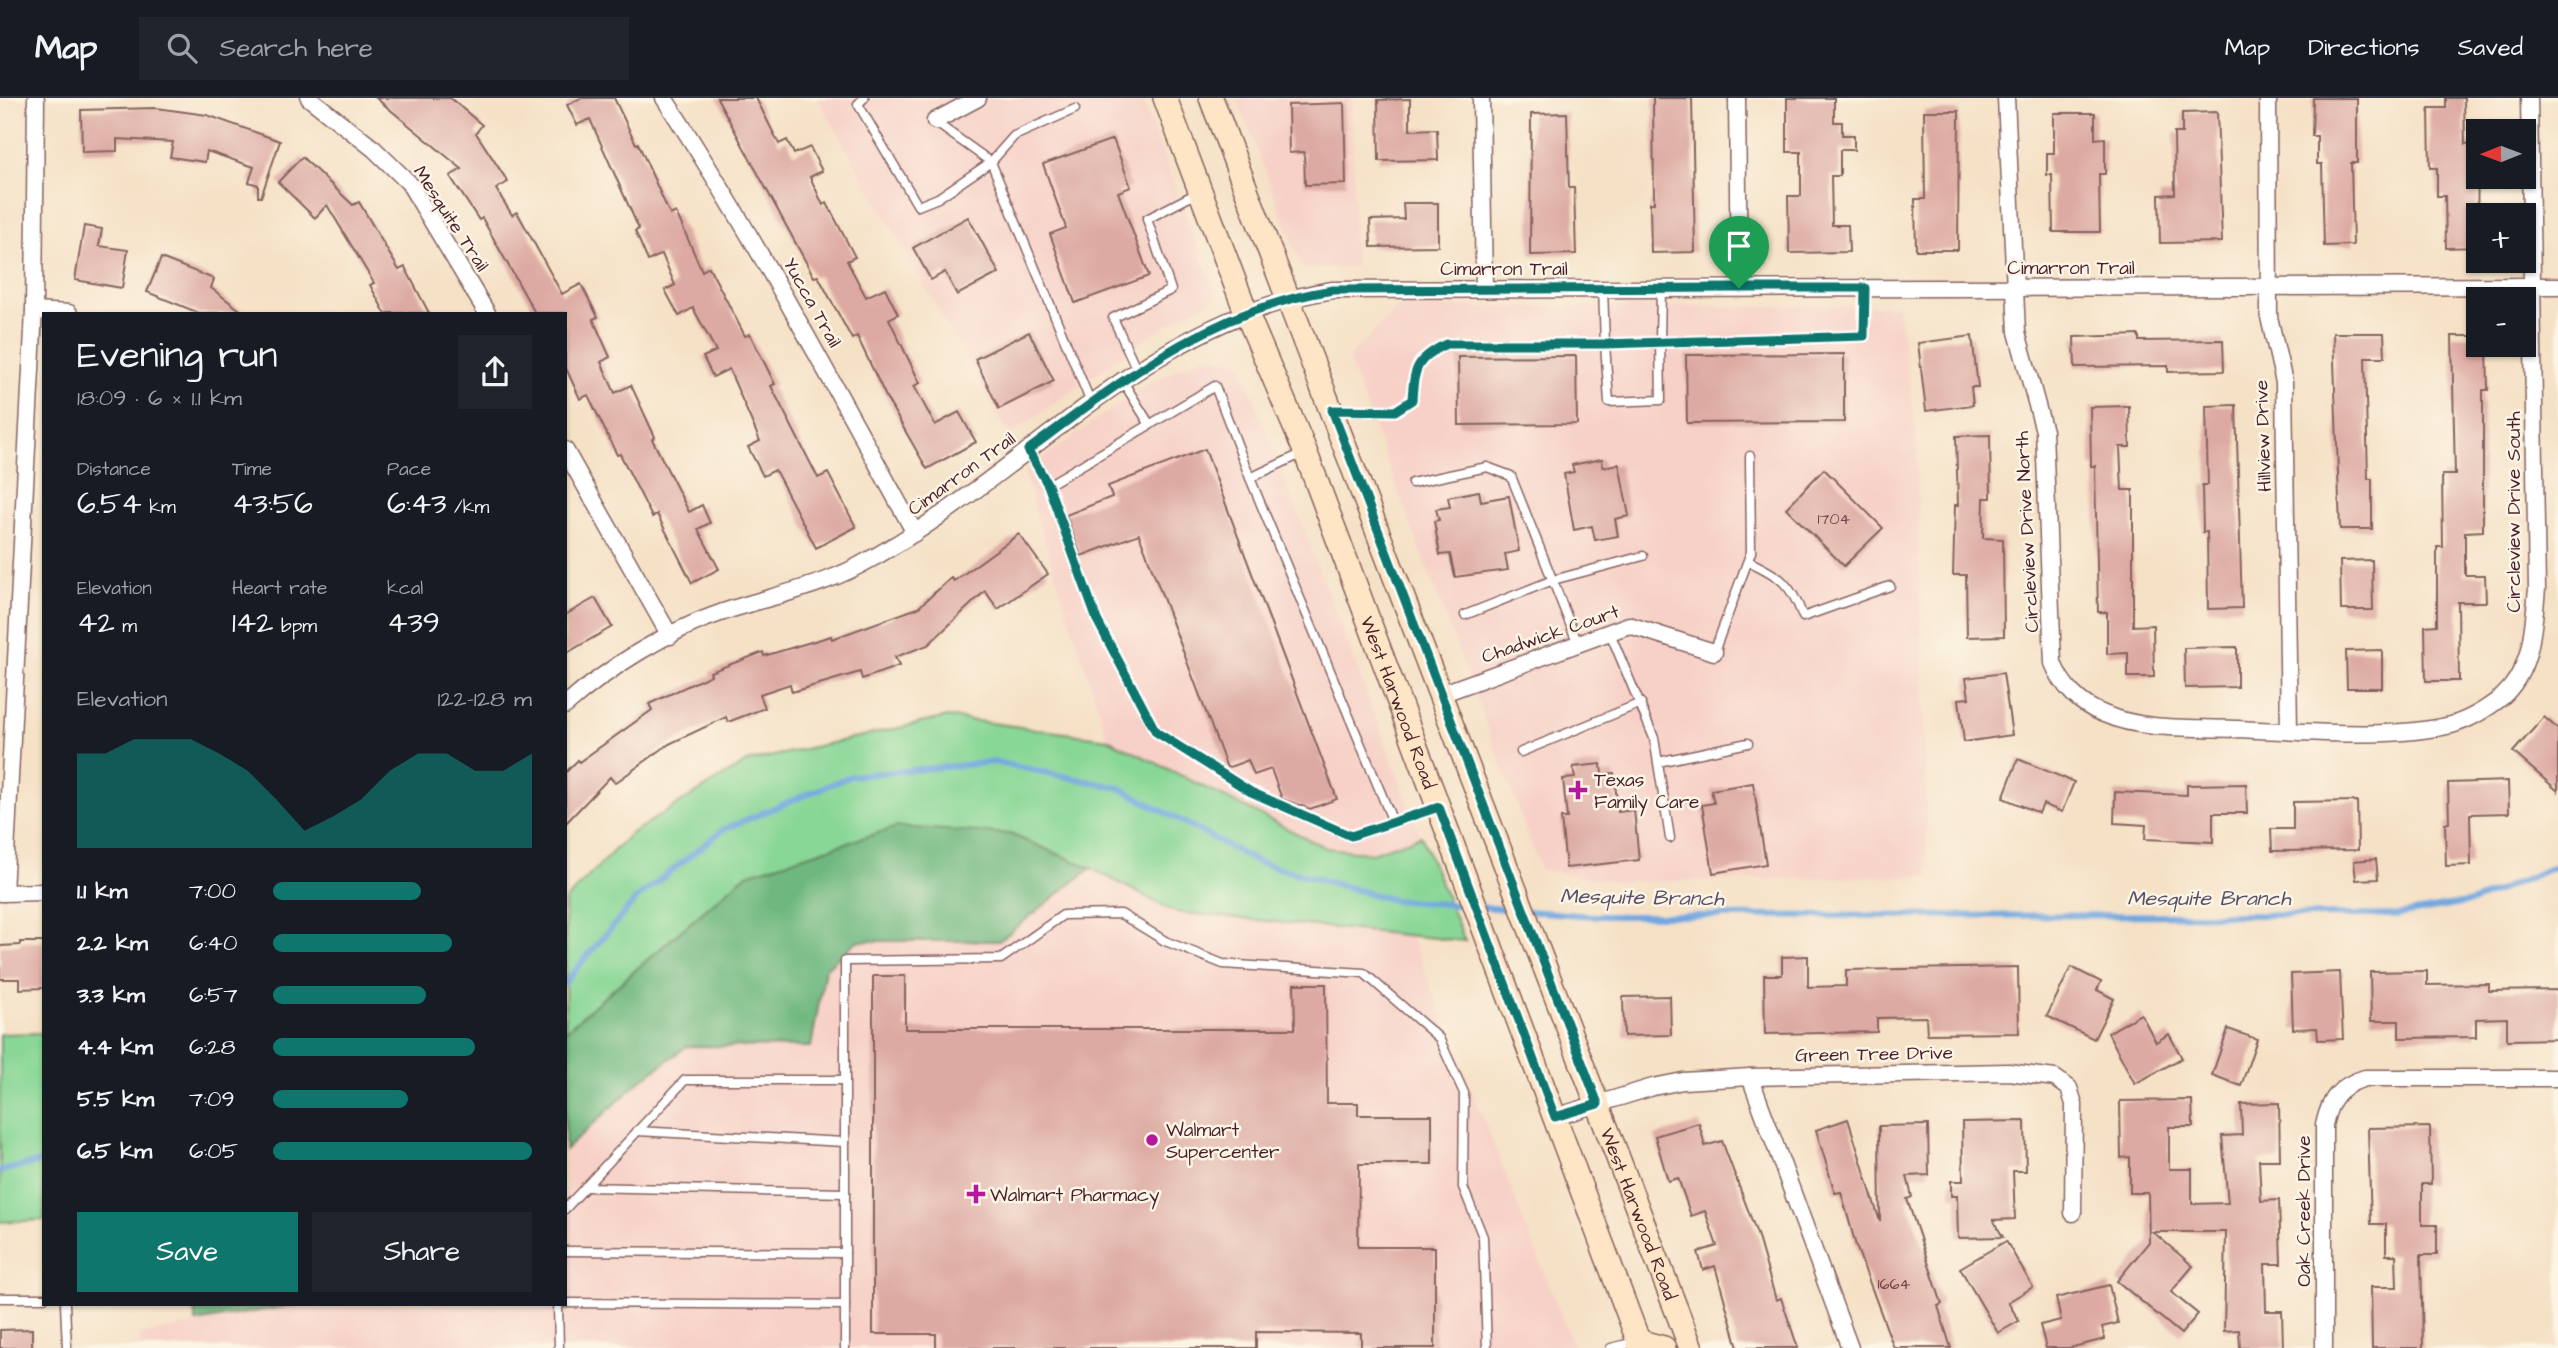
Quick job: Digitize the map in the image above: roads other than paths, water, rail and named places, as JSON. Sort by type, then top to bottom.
[{"type":"main road","name":"West Harwood Road","points":[[1165,98],[1246,312],[1305,452],[1639,1344]]},
{"type":"main road","name":"West Harwood Road","points":[[1211,98],[1691,1348]]},
{"type":"main road","points":[[1639,1344],[1664,1348]]},
{"type":"street","points":[[36,98],[34,311],[2,893],[42,892]]},
{"type":"street","name":"Mesquite Trail","points":[[309,98],[374,149],[409,183],[486,312]]},
{"type":"street","name":"Yucca Trail","points":[[664,98],[694,140],[765,258],[915,533]]},
{"type":"street","points":[[935,121],[978,98]]},
{"type":"street","points":[[1481,98],[1484,289]]},
{"type":"street","points":[[1737,98],[1739,288]]},
{"type":"street","name":"Circleview Drive North","points":[[2006,98],[2013,289],[2017,332],[2044,431],[2053,663],[2060,680],[2081,701],[2120,720],[2158,726],[2289,731]]},
{"type":"street","name":"Hillview Drive","points":[[2268,98],[2269,317],[2284,382],[2289,731]]},
{"type":"street","name":"Circleview Drive South","points":[[2289,731],[2380,732],[2451,725],[2472,717],[2503,696],[2524,668],[2532,643],[2537,589],[2529,98]]},
{"type":"street","name":"Cimarron Trail","points":[[567,704],[592,683],[670,636],[721,613],[856,567],[915,533],[1166,350],[1246,312],[1289,297],[1333,290],[2558,286]]},
{"type":"street","points":[[34,311],[52,312]]},
{"type":"street","points":[[567,454],[670,636]]},
{"type":"street","name":"Chadwick Court","points":[[1441,694],[1629,625],[1714,652]]},
{"type":"street","name":"Green Tree Drive","points":[[1555,1117],[1683,1081],[1749,1077],[2009,1072],[2055,1078],[2069,1088],[2074,1104],[2073,1213]]},
{"type":"street","points":[[1749,1077],[1850,1348]]},
{"type":"street","name":"Oak Creek Drive","points":[[2324,1348],[2324,1125],[2327,1110],[2338,1090],[2365,1078],[2558,1077]]},
{"type":"lane","points":[[864,98],[858,104],[918,206],[938,198],[991,162],[1014,136],[1075,109]]},
{"type":"lane","points":[[935,121],[991,162],[1091,403]]},
{"type":"lane","points":[[1137,370],[1113,318],[1171,290],[1147,219],[1202,191]]},
{"type":"lane","points":[[1603,288],[1609,402],[1661,400],[1661,288]]},
{"type":"lane","points":[[1332,410],[1395,411],[1412,400],[1414,372],[1426,354],[1446,344],[1605,344],[1864,336],[1865,288]]},
{"type":"lane","points":[[1122,380],[1150,425]]},
{"type":"lane","points":[[1048,485],[1215,386],[1250,478],[1393,822]]},
{"type":"lane","points":[[1028,450],[1048,485],[1097,620],[1156,732],[1251,792],[1351,836],[1439,807]]},
{"type":"lane","points":[[1250,478],[1305,452]]},
{"type":"lane","points":[[1714,652],[1751,552],[1750,456]]},
{"type":"lane","points":[[1412,483],[1487,467],[1511,476],[1578,644]]},
{"type":"lane","points":[[1465,615],[1553,580],[1643,556]]},
{"type":"lane","points":[[1748,561],[1777,574],[1795,593],[1803,617],[1890,586]]},
{"type":"lane","points":[[1610,633],[1654,738],[1670,838]]},
{"type":"lane","points":[[1521,752],[1641,703]]},
{"type":"lane","points":[[1658,762],[1748,743]]},
{"type":"lane","points":[[845,1348],[845,961],[1001,959],[1063,915],[1121,914],[1165,941],[1223,964],[1364,973],[1439,1038],[1464,1093],[1464,1187],[1483,1237],[1487,1348]]},
{"type":"lane","points":[[567,1207],[685,1080],[845,1080]]},
{"type":"lane","points":[[637,1131],[845,1142]]},
{"type":"lane","points":[[585,1187],[845,1193]]},
{"type":"lane","points":[[567,1251],[845,1253]]},
{"type":"lane","points":[[0,1298],[42,1298]]},
{"type":"lane","points":[[567,1303],[845,1305]]},
{"type":"lane","points":[[65,1306],[67,1348]]},
{"type":"lane","points":[[558,1306],[559,1348]]},
{"type":"lane","points":[[1611,1348],[1639,1344]]},
{"type":"waterway","name":"Mesquite Branch","points":[[567,980],[637,898],[724,829],[851,776],[995,762],[1120,788],[1257,862],[1393,900],[1471,906]]},
{"type":"waterway","name":"Mesquite Branch","points":[[1527,911],[1594,916],[2397,915],[2472,902],[2558,865]]},
{"type":"waterway","name":"Mesquite Branch","points":[[1482,907],[1516,910]]},
{"type":"waterway","name":"Mesquite Branch","points":[[0,1171],[42,1161]]},
{"type":"place","name":"Texas Family Care","points":[[1578,790]]},
{"type":"place","name":"Walmart Supercenter","points":[[1152,1140]]},
{"type":"place","name":"Walmart Pharmacy","points":[[976,1194]]}]
